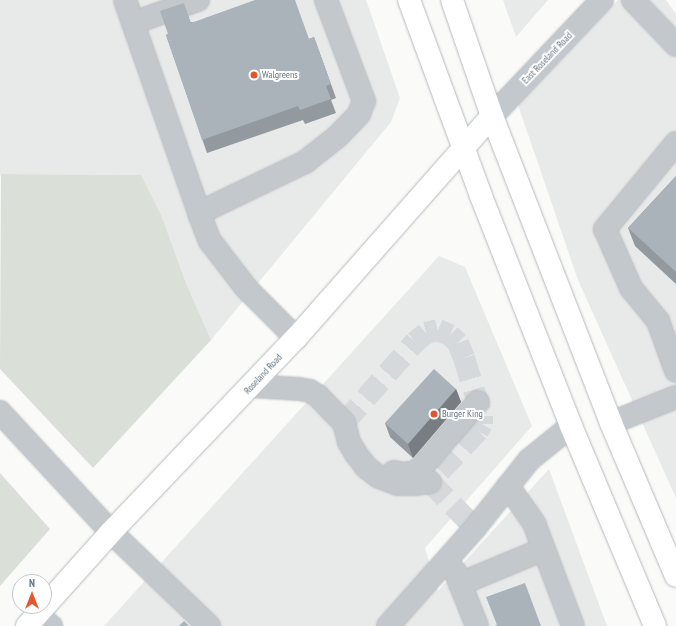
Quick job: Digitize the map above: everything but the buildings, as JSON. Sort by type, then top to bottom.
[{"type":"main road","points":[[409,0],[463,148],[571,426],[655,626]]},
{"type":"main road","points":[[452,0],[492,116],[611,423],[676,576]]},
{"type":"main road","name":"Roseland Road","points":[[38,622],[111,532],[252,386],[296,338],[492,116]]},
{"type":"street","points":[[125,0],[210,241],[246,288],[296,338]]},
{"type":"street","points":[[199,213],[305,162],[338,136],[359,114],[364,101],[326,0]]},
{"type":"street","name":"East Roseland Road","points":[[492,116],[602,0]]},
{"type":"street","points":[[632,0],[676,45]]},
{"type":"street","points":[[133,23],[189,1]]},
{"type":"street","points":[[676,143],[605,229],[631,288],[658,321],[676,371]]},
{"type":"street","points":[[252,386],[310,391],[318,396],[358,438],[368,454],[393,472],[402,474],[413,473],[421,468],[478,402]]},
{"type":"street","points":[[611,423],[676,396]]},
{"type":"street","points":[[0,412],[111,532],[209,626]]},
{"type":"street","points":[[344,423],[349,442],[356,454],[366,467],[379,476],[398,484],[430,482]]},
{"type":"street","points":[[388,626],[450,557],[529,460],[571,426]]},
{"type":"street","points":[[508,486],[534,523],[573,626]]},
{"type":"street","points":[[460,584],[544,549]]},
{"type":"street","points":[[450,557],[477,626]]},
{"type":"shaded area","points":[[0,0],[366,0],[400,98],[391,122],[211,340],[186,283],[162,217],[141,175],[1,174],[0,178]]},
{"type":"shaded area","points":[[503,0],[548,0],[516,37]]},
{"type":"shaded area","points":[[618,0],[666,0],[676,14],[676,498],[578,280],[518,105]]},
{"type":"shaded area","points":[[1,174],[141,175],[162,217],[186,283],[211,340],[93,468],[0,369]]},
{"type":"shaded area","points":[[439,256],[465,267],[532,426],[425,548],[438,591],[549,469],[607,626],[104,626]]},
{"type":"shaded area","points":[[0,473],[50,529],[0,586]]},
{"type":"tunnel","points":[[344,423],[415,342],[426,333],[438,330],[450,335],[458,343],[464,358],[482,416],[482,424],[478,431],[430,482],[475,528]]},
{"type":"place","name":"Walgreens","points":[[254,75]]},
{"type":"place","name":"Burger King","points":[[434,414]]}]
